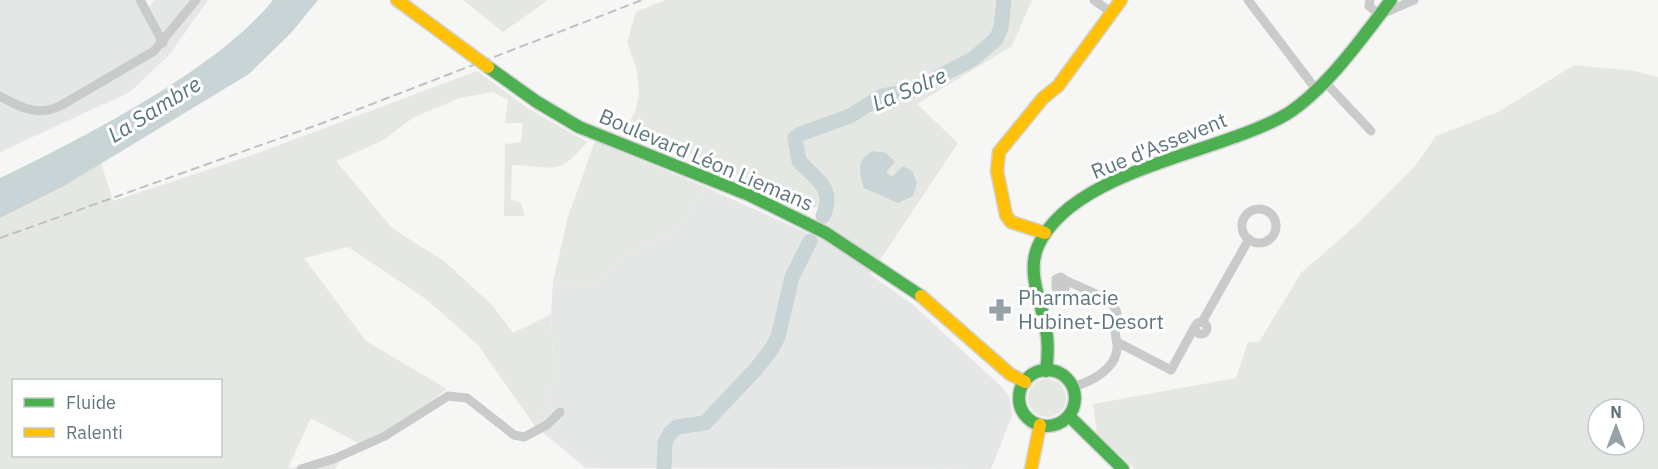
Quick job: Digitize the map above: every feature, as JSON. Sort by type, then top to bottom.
[{"type":"main road","name":"Boulevard Léon Liemans","points":[[397,0],[537,102],[586,130],[749,195],[826,233],[917,293],[1010,374],[1025,382]]},
{"type":"main road","points":[[1045,233],[1011,222],[1006,215],[997,171],[999,152],[1043,98],[1058,86],[1121,0]]},
{"type":"main road","name":"Rue d'Assevent","points":[[1046,371],[1048,343],[1034,280],[1035,260],[1045,233],[1065,210],[1086,197],[1145,170],[1286,114],[1319,84],[1380,15],[1390,0]]},
{"type":"main road","points":[[1046,371],[1063,376],[1073,387],[1075,403],[1069,416],[1057,424],[1040,425],[1028,419],[1021,406],[1020,395],[1025,382],[1031,376],[1046,371]]},
{"type":"main road","points":[[1069,416],[1123,469]]},
{"type":"main road","points":[[1031,469],[1040,425]]},
{"type":"street","points":[[140,0],[163,43]]},
{"type":"street","points":[[0,96],[33,111],[53,109],[145,58],[163,43],[196,0]]},
{"type":"street","points":[[1094,0],[1112,13]]},
{"type":"street","points":[[1248,0],[1319,84],[1371,131]]},
{"type":"street","points":[[1370,0],[1370,6],[1380,15],[1414,0]]},
{"type":"street","points":[[1117,342],[1171,370],[1249,239]]},
{"type":"street","points":[[1065,280],[1114,306],[1117,313],[1117,353],[1105,370],[1089,382],[1073,387]]},
{"type":"street","points":[[301,469],[357,449],[385,436],[448,396],[467,398],[514,435],[524,437],[547,425],[560,412]]},
{"type":"shaded area","points":[[0,0],[146,0],[149,7],[155,0],[208,0],[170,54],[130,92],[0,152]]},
{"type":"shaded area","points":[[463,0],[548,0],[503,32]]},
{"type":"shaded area","points":[[665,0],[1032,0],[1012,46],[917,104],[958,143],[870,275],[816,237],[831,206],[810,208],[715,164],[625,132],[636,109],[639,93],[637,71],[627,42],[636,12]]},
{"type":"shaded area","points":[[1574,65],[1635,71],[1658,77],[1658,469],[1135,469],[1097,434],[1093,404],[1236,378],[1248,342],[1259,342],[1301,273],[1356,225],[1415,166],[1436,136],[1498,112]]},
{"type":"shaded area","points":[[477,71],[529,109],[587,142],[561,165],[546,168],[512,165],[511,199],[521,203],[525,216],[504,216],[505,144],[521,142],[523,123],[505,123],[508,100],[493,92],[460,98],[414,117],[382,141],[336,161],[392,228],[444,261],[492,305],[513,333],[551,314],[554,380],[535,426],[478,345],[426,299],[348,247],[304,258],[366,341],[447,389],[404,422],[360,444],[311,418],[288,468],[339,462],[335,469],[0,469],[0,218],[64,186],[101,163],[113,201],[258,153]]},
{"type":"shaded area","points":[[595,141],[705,187],[682,224],[613,264],[594,287],[553,282],[568,217]]},
{"type":"shaded area","points":[[705,187],[816,237],[911,303],[1002,387],[1009,396],[1012,416],[991,469],[586,468],[535,426],[554,380],[551,314],[553,282],[594,287],[613,264],[682,224]]},
{"type":"shaded area","points":[[1047,379],[1061,384],[1066,398],[1061,412],[1047,417],[1033,412],[1028,398],[1033,384]]},
{"type":"water","name":"La Sambre","points":[[273,0],[318,0],[291,33],[249,74],[64,186],[0,218],[0,178],[107,123],[184,76],[249,26]]},
{"type":"water","points":[[873,151],[886,153],[895,162],[886,172],[892,177],[903,166],[912,171],[917,183],[913,196],[898,203],[864,188],[860,166],[864,158]]},
{"type":"waterway","name":"La Solre","points":[[823,216],[827,198],[825,191],[822,184],[799,161],[795,138],[800,134],[850,116],[882,96],[911,91],[973,59],[996,39],[1001,28],[1004,0]]},
{"type":"waterway","name":"La Solre","points":[[664,469],[665,443],[670,433],[677,427],[705,423],[771,350],[778,337],[792,277],[810,241]]},
{"type":"railway","points":[[0,238],[320,124],[642,0]]},
{"type":"traffic: fast","points":[[1046,371],[1047,335],[1036,288],[1034,267],[1038,246],[1056,220],[1082,199],[1114,181],[1258,128],[1287,114],[1330,77],[1391,0]]},
{"type":"traffic: fast","points":[[488,67],[537,102],[579,127],[749,195],[826,233],[921,296]]},
{"type":"traffic: fast","points":[[1047,370],[1062,375],[1070,383],[1075,398],[1070,413],[1062,421],[1047,426],[1032,421],[1024,413],[1019,398],[1024,383],[1032,375],[1047,370]]},
{"type":"traffic: fast","points":[[1069,416],[1123,469]]},
{"type":"traffic: slow","points":[[397,0],[465,50]]},
{"type":"traffic: slow","points":[[1045,233],[1011,222],[1006,215],[997,171],[999,152],[1043,98],[1058,86],[1121,0]]},
{"type":"traffic: slow","points":[[465,50],[488,67]]},
{"type":"traffic: slow","points":[[921,296],[1010,374],[1025,382]]},
{"type":"traffic: slow","points":[[1031,469],[1040,425]]},
{"type":"place","name":"Pharmacie Hubinet-Desort","points":[[1000,310]]}]
